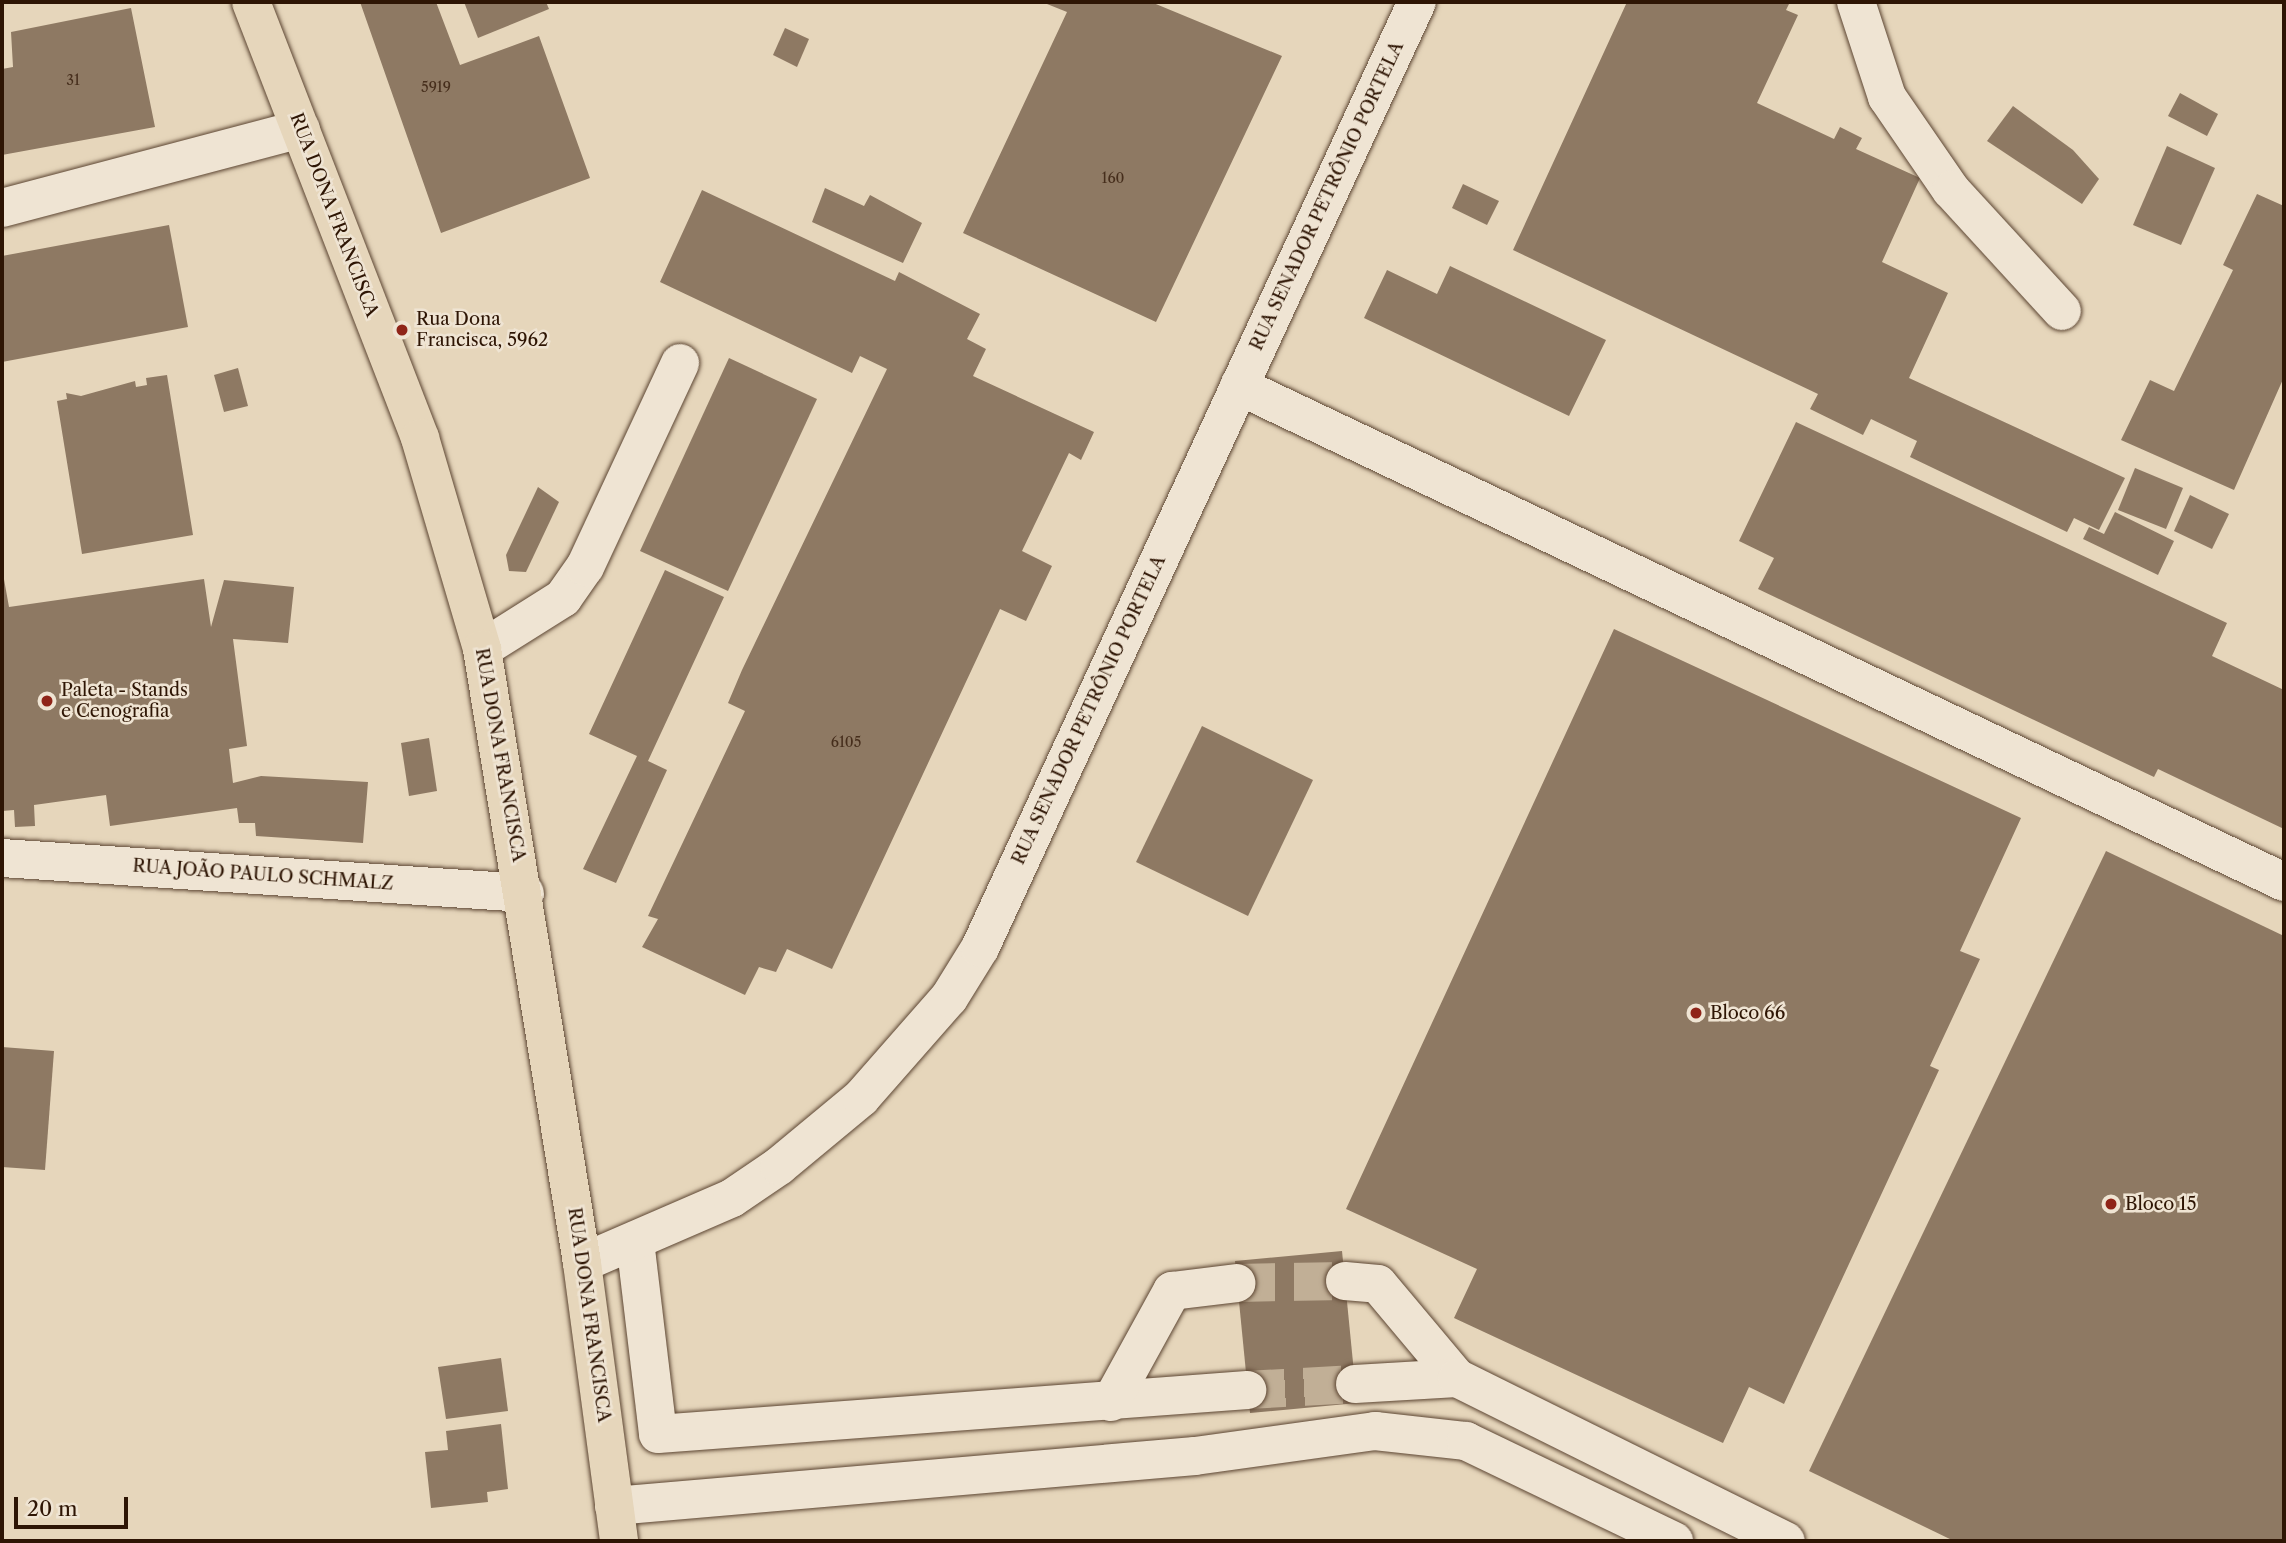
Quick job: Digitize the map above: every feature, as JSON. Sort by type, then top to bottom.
[{"type":"main road","name":"RUA DONA FRANCISCA","points":[[251,2],[420,438],[482,649],[525,893],[582,1263],[616,1523]]},
{"type":"street","name":"RUA SENADOR PETRÔNIO PORTELA","points":[[582,1263],[732,1198],[827,1131],[949,998],[980,948],[1417,2]]},
{"type":"street","points":[[1856,2],[1887,97],[1951,190],[2062,311]]},
{"type":"street","points":[[2,208],[301,129]]},
{"type":"street","points":[[482,649],[563,598],[585,567],[680,363]]},
{"type":"street","points":[[1239,386],[2284,882]]},
{"type":"street","name":"RUA JOÃO PAULO SCHMALZ","points":[[2,858],[525,893]]},
{"type":"street","points":[[635,1241],[658,1434]]},
{"type":"street","points":[[1345,1281],[1378,1284],[1457,1378],[1786,1541]]},
{"type":"street","points":[[1111,1402],[1172,1290],[1237,1283]]},
{"type":"street","points":[[1355,1384],[1457,1378]]},
{"type":"street","points":[[606,1436],[1111,1402],[1247,1390]]},
{"type":"street","points":[[616,1523],[1195,1456],[1375,1431],[1466,1441],[1674,1541]]},
{"type":"building","points":[[360,2],[436,2],[460,65],[539,36],[590,178],[441,233]]},
{"type":"building","points":[[464,2],[546,2],[549,9],[478,38]]},
{"type":"building","points":[[1042,2],[1151,2],[1282,56],[1156,322],[963,233],[1067,12]]},
{"type":"building","points":[[1627,2],[1790,2],[1786,10],[1798,15],[1757,103],[1834,139],[1840,127],[1862,138],[1856,149],[1920,178],[1882,262],[1948,293],[1909,378],[2125,478],[2099,530],[2074,518],[2067,532],[1910,457],[1917,441],[1871,419],[1863,435],[1810,409],[1818,394],[1513,250]]},
{"type":"building","points":[[131,8],[155,127],[2,155],[2,69],[13,67],[11,32]]},
{"type":"building","points":[[785,28],[809,39],[797,67],[773,55]]},
{"type":"building","points":[[2180,93],[2218,114],[2207,136],[2168,116]]},
{"type":"building","points":[[2013,106],[2073,150],[2099,179],[2082,204],[1987,141]]},
{"type":"building","points":[[2167,146],[2215,168],[2181,245],[2133,225]]},
{"type":"building","points":[[1463,184],[1499,201],[1487,225],[1452,208]]},
{"type":"building","points":[[825,188],[864,206],[870,195],[922,223],[903,263],[812,222]]},
{"type":"building","points":[[702,190],[895,281],[899,272],[980,314],[967,339],[986,349],[973,376],[1094,432],[1081,460],[1069,453],[1022,551],[1052,566],[1026,621],[1000,609],[832,969],[787,949],[776,972],[759,967],[745,995],[642,947],[658,919],[648,916],[745,711],[728,703],[742,670],[887,369],[860,356],[852,373],[660,282]]},
{"type":"building","points":[[2257,194],[2284,206],[2284,377],[2234,490],[2121,440],[2150,380],[2174,391],[2233,270],[2223,265]]},
{"type":"building","points":[[169,225],[188,327],[2,362],[2,256]]},
{"type":"building","points":[[1450,266],[1606,340],[1569,416],[1364,318],[1387,270],[1437,294]]},
{"type":"building","points":[[729,358],[817,399],[728,591],[640,551]]},
{"type":"building","points":[[238,368],[248,406],[224,412],[214,375]]},
{"type":"building","points":[[167,375],[193,535],[82,554],[57,401],[67,399],[66,393],[81,396],[135,381],[136,387],[147,385],[146,378]]},
{"type":"building","points":[[1796,422],[2227,623],[2212,656],[2284,690],[2284,829],[2158,769],[2154,777],[1758,589],[1774,558],[1739,541]]},
{"type":"building","points":[[2135,468],[2183,488],[2166,529],[2118,510]]},
{"type":"building","points":[[538,487],[559,502],[526,572],[509,571],[506,555]]},
{"type":"building","points":[[2190,495],[2229,514],[2212,549],[2174,531]]},
{"type":"building","points":[[2115,512],[2174,541],[2158,575],[2083,539],[2089,527],[2104,534]]},
{"type":"building","points":[[2,568],[9,607],[204,579],[211,627],[224,580],[294,587],[288,643],[233,639],[247,746],[229,749],[233,783],[261,776],[368,782],[363,843],[256,836],[255,823],[239,823],[237,808],[110,826],[106,795],[34,805],[35,826],[15,827],[14,810],[2,811]]},
{"type":"building","points":[[665,570],[724,597],[648,761],[667,770],[616,883],[583,869],[637,756],[589,734]]},
{"type":"building","name":"Bloco 66","points":[[1614,629],[2021,818],[1960,951],[1980,959],[1930,1066],[1939,1070],[1784,1404],[1749,1387],[1723,1443],[1454,1318],[1477,1269],[1346,1209]]},
{"type":"building","points":[[1202,726],[1313,780],[1248,916],[1136,862]]},
{"type":"building","points":[[429,738],[437,791],[409,796],[401,743]]},
{"type":"building","name":"Bloco 15","points":[[2106,851],[2284,936],[2284,1541],[1954,1541],[1809,1471]]},
{"type":"building","points":[[2,1047],[54,1051],[45,1170],[2,1167]]},
{"type":"building","points":[[1342,1251],[1357,1403],[1250,1413],[1235,1261]]},
{"type":"building","points":[[501,1358],[508,1411],[446,1419],[438,1367]]},
{"type":"building","points":[[501,1424],[508,1489],[487,1492],[488,1502],[431,1508],[425,1452],[448,1450],[446,1431]]},
{"type":"tunnel","points":[[1237,1283],[1345,1281]]},
{"type":"tunnel","points":[[1247,1390],[1355,1384]]},
{"type":"place","name":"Rua Dona Francisca, 5962","points":[[402,330]]},
{"type":"place","name":"Paleta - Stands e Cenografia","points":[[47,701]]},
{"type":"place","name":"Bloco 66","points":[[1696,1013]]},
{"type":"place","name":"Bloco 15","points":[[2111,1204]]}]
